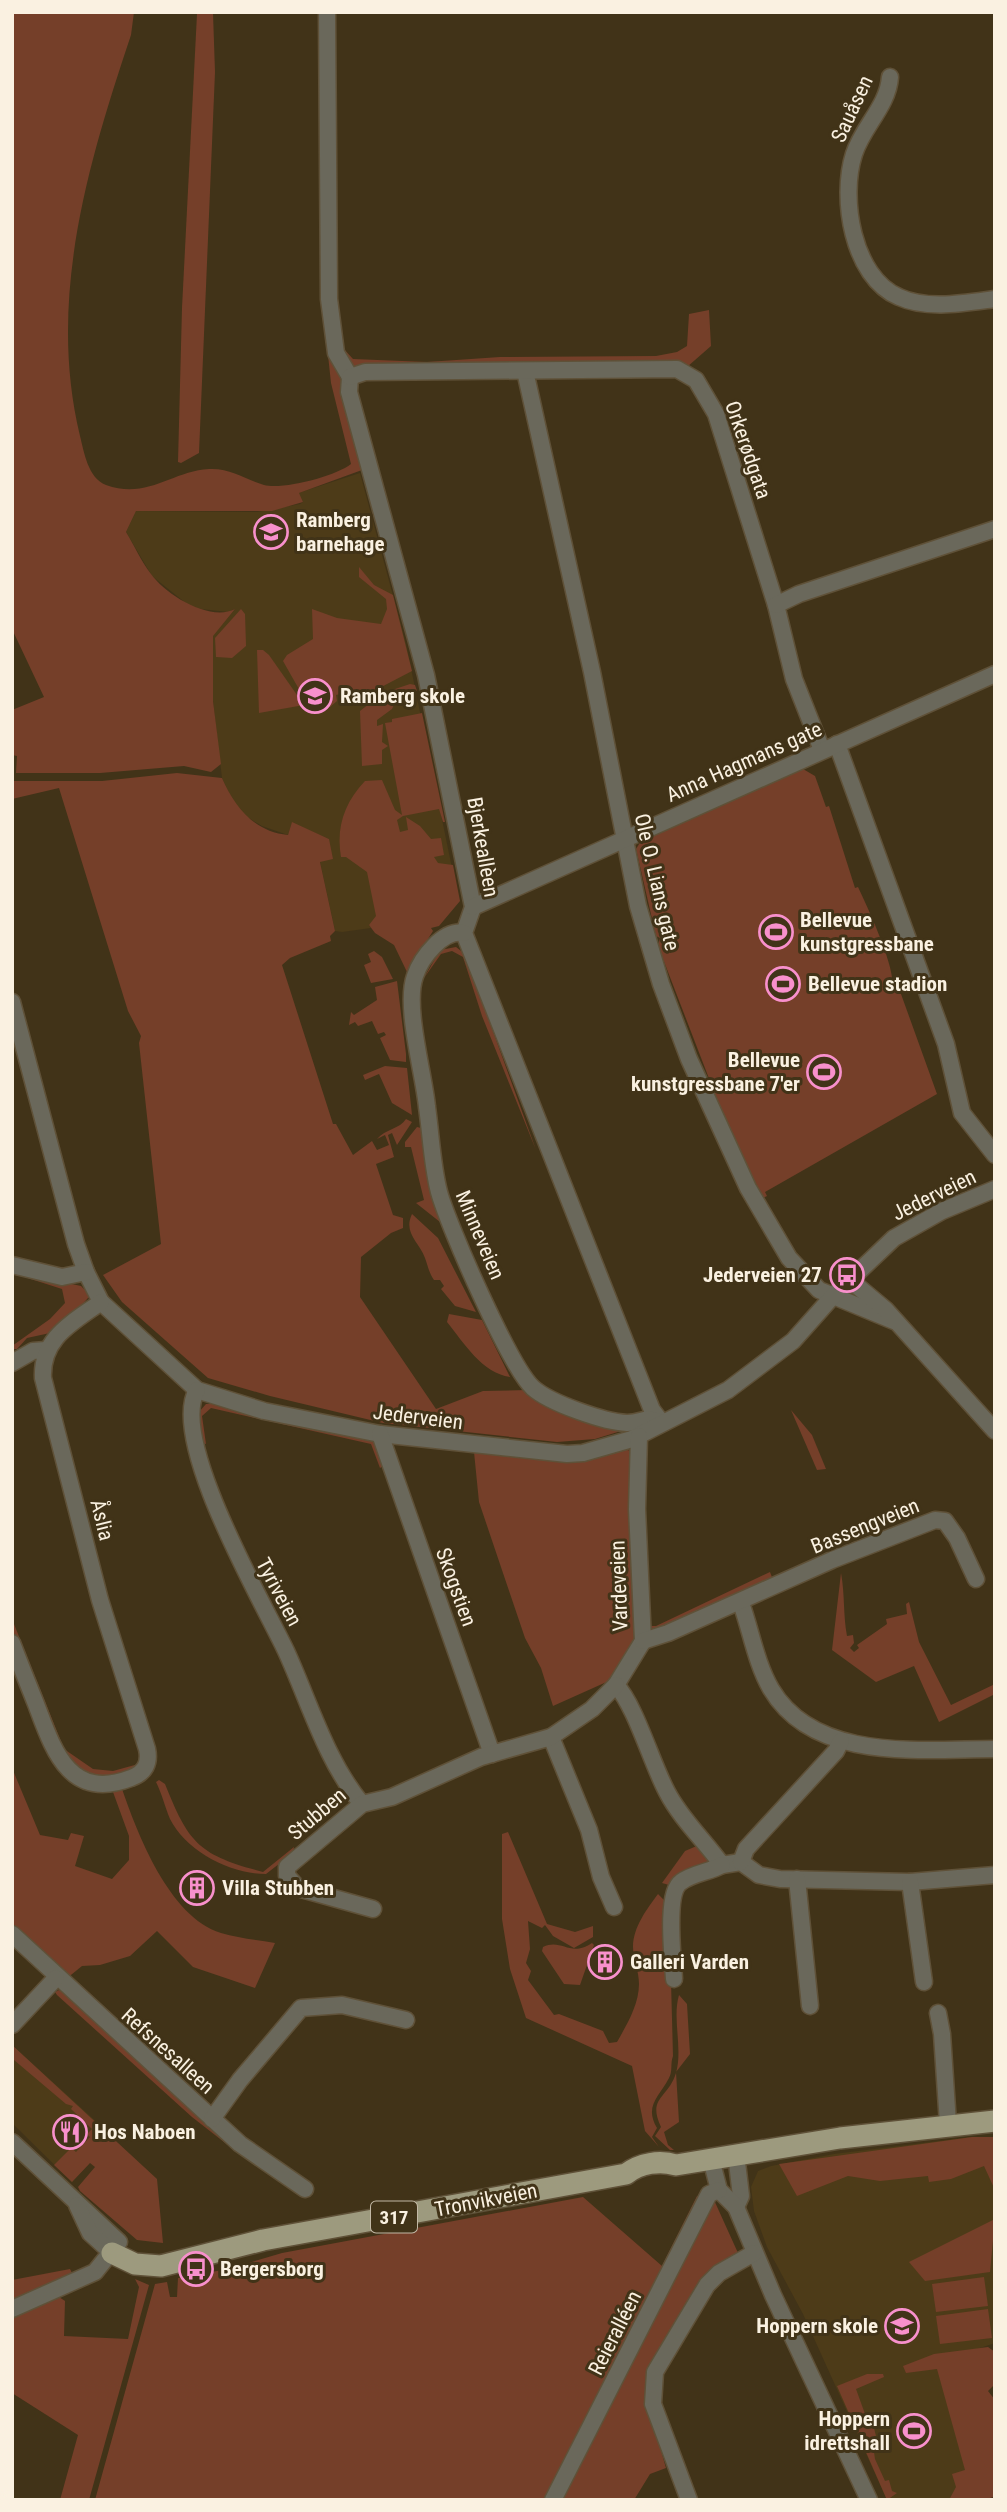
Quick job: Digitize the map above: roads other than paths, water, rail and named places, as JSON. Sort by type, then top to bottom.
[{"type":"main road","name":"Tronvikveien","points":[[116,2247],[135,2264],[153,2267],[263,2240],[626,2174],[637,2177],[656,2175],[676,2165],[736,2154],[948,2124],[995,2121]]},
{"type":"street","name":"Bjerkeallèen","points":[[327,12],[329,308],[336,353],[350,377],[349,392],[442,741],[473,907],[464,933]]},
{"type":"street","name":"Sauåsen","points":[[890,77],[886,98],[859,142],[851,166],[849,207],[857,244],[875,277],[900,298],[923,303],[995,299]]},
{"type":"street","name":"Orkerødgata","points":[[350,377],[365,372],[667,368],[681,370],[696,380],[716,414],[776,605],[794,679],[830,747],[946,1044],[962,1113],[995,1155]]},
{"type":"street","name":"Ole O. Lians gate","points":[[524,370],[592,672],[624,839],[654,964],[705,1096],[748,1188],[776,1240],[811,1283],[833,1296],[894,1321]]},
{"type":"street","points":[[776,605],[799,594],[995,529]]},
{"type":"street","name":"Anna Hagmans gate","points":[[473,907],[995,674]]},
{"type":"street","name":"Minneveien","points":[[464,933],[453,933],[437,944],[414,977],[416,1034],[436,1178],[447,1218],[516,1364],[534,1389],[565,1405],[619,1422],[632,1423],[647,1417],[662,1423]]},
{"type":"street","points":[[464,933],[652,1410],[662,1423]]},
{"type":"street","name":"Jederveien","points":[[12,1002],[67,1214],[86,1272],[101,1302],[197,1390],[254,1409],[380,1434],[566,1454],[597,1451],[639,1436],[714,1399],[755,1372],[793,1340],[833,1296],[906,1229],[995,1189]]},
{"type":"street","points":[[12,1265],[62,1277],[86,1272]]},
{"type":"street","name":"Ole O. Lians gate","points":[[850,1280],[871,1296],[994,1429]]},
{"type":"street","points":[[12,1363],[33,1351],[46,1350],[52,1340],[101,1302]]},
{"type":"street","name":"Åslia","points":[[12,1643],[54,1754],[69,1772],[88,1781],[102,1783],[130,1779],[144,1769],[148,1761],[147,1749],[100,1600],[47,1399],[42,1362],[46,1350]]},
{"type":"street","name":"Tyriveien","points":[[197,1390],[192,1401],[195,1431],[217,1513],[334,1758],[362,1804]]},
{"type":"street","name":"Skogstien","points":[[380,1434],[492,1754]]},
{"type":"street","name":"Vardeveien","points":[[616,1685],[643,1641],[637,1510],[639,1436]]},
{"type":"street","name":"Bassengveien","points":[[643,1641],[741,1603],[832,1560],[935,1520],[945,1521],[957,1538],[976,1579]]},
{"type":"street","points":[[741,1603],[760,1664],[776,1696],[810,1726],[841,1741],[888,1748],[995,1749]]},
{"type":"street","points":[[616,1685],[628,1700],[644,1744],[671,1799],[722,1865]]},
{"type":"street","name":"Stubben","points":[[373,1909],[298,1888],[286,1872],[297,1857],[362,1804],[399,1795],[492,1754],[551,1737],[592,1709],[616,1685]]},
{"type":"street","points":[[551,1737],[589,1830],[601,1877],[614,1908]]},
{"type":"street","points":[[741,1862],[746,1849],[836,1751],[841,1741]]},
{"type":"street","points":[[674,1979],[672,1914],[676,1889],[682,1881],[722,1865],[741,1862],[764,1877],[910,1882],[995,1875]]},
{"type":"street","points":[[797,1878],[810,2006]]},
{"type":"street","points":[[910,1882],[924,1982]]},
{"type":"street","name":"Refsnesalleen","points":[[12,1934],[56,1978],[212,2119],[251,2152],[305,2189]]},
{"type":"street","points":[[12,2025],[56,1978]]},
{"type":"street","points":[[212,2119],[240,2080],[301,2008],[342,2005],[407,2020]]},
{"type":"street","points":[[938,2014],[942,2034],[948,2124]]},
{"type":"street","points":[[12,2141],[77,2204],[90,2233],[116,2247],[94,2272],[12,2309]]},
{"type":"street","points":[[736,2154],[741,2196],[736,2207]]},
{"type":"street","points":[[711,2159],[719,2190],[736,2207],[754,2253],[869,2500]]},
{"type":"street","name":"Reieralléen","points":[[553,2500],[709,2193],[719,2190]]},
{"type":"street","points":[[689,2500],[653,2404],[656,2372],[707,2285],[719,2273],[754,2253]]},
{"type":"place","name":"Ramberg barnehage","points":[[271,532]]},
{"type":"place","name":"Ramberg skole","points":[[315,696]]},
{"type":"place","name":"Bellevue kunstgressbane","points":[[776,932]]},
{"type":"place","name":"Bellevue stadion","points":[[783,984]]},
{"type":"place","name":"Bellevue kunstgressbane 7'er","points":[[824,1072]]},
{"type":"place","name":"Jederveien 27","points":[[847,1275]]},
{"type":"place","name":"Villa Stubben","points":[[197,1888]]},
{"type":"place","name":"Galleri Varden","points":[[605,1962]]},
{"type":"place","name":"Hos Naboen","points":[[70,2132]]},
{"type":"place","name":"Bergersborg","points":[[196,2269]]},
{"type":"place","name":"Hoppern skole","points":[[902,2326]]},
{"type":"place","name":"Hoppern idrettshall","points":[[914,2431]]}]
